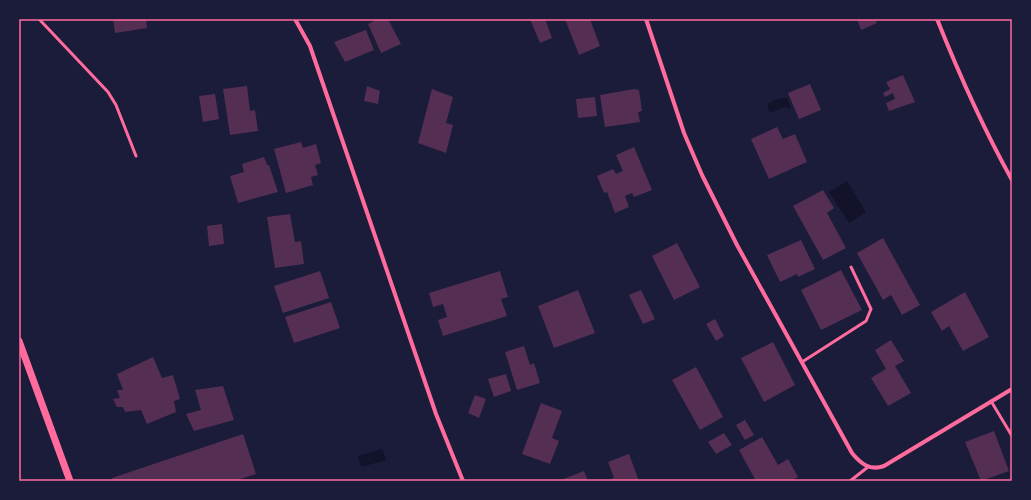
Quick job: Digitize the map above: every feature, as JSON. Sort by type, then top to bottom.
[{"type":"street","points":[[295,19],[316,60],[436,414],[463,481]]},
{"type":"street","points":[[646,19],[684,133],[702,175],[737,245],[852,453],[860,463],[877,469],[884,466],[1012,389]]},
{"type":"street","points":[[937,19],[959,73],[997,154],[1012,180]]},
{"type":"street","points":[[19,341],[70,481]]},
{"type":"lane","points":[[38,19],[108,92],[116,106],[136,156]]},
{"type":"lane","points":[[802,362],[866,321],[869,317],[871,309],[851,267]]},
{"type":"lane","points":[[991,401],[1012,436]]},
{"type":"lane","points":[[850,481],[868,467]]},
{"type":"shaded area","points":[[780,98],[787,98],[791,108],[788,109],[786,106],[770,113],[767,104]]},
{"type":"shaded area","points":[[847,181],[866,212],[849,223],[829,192]]},
{"type":"shaded area","points":[[382,449],[386,460],[361,467],[358,456]]},
{"type":"building","points":[[113,19],[146,19],[147,28],[115,33]]},
{"type":"building","points":[[378,19],[388,19],[401,44],[381,53],[368,24]]},
{"type":"building","points":[[530,19],[545,19],[552,38],[540,43]]},
{"type":"building","points":[[565,19],[590,19],[600,46],[579,55]]},
{"type":"building","points":[[857,19],[875,19],[877,23],[861,30]]},
{"type":"building","points":[[366,30],[374,50],[345,62],[334,42]]},
{"type":"building","points":[[903,75],[915,102],[889,111],[886,103],[895,99],[893,93],[885,97],[883,93],[890,89],[886,82]]},
{"type":"building","points":[[810,84],[821,110],[799,119],[788,93]]},
{"type":"building","points":[[247,86],[250,111],[255,110],[258,131],[230,135],[223,89]]},
{"type":"building","points":[[367,86],[380,91],[378,104],[364,101]]},
{"type":"building","points":[[432,89],[453,97],[446,123],[453,125],[446,153],[418,143]]},
{"type":"building","points":[[634,89],[639,90],[642,111],[638,112],[640,122],[605,127],[600,95]]},
{"type":"building","points":[[215,94],[219,119],[203,122],[199,96]]},
{"type":"building","points":[[595,97],[597,116],[578,118],[576,99]]},
{"type":"building","points":[[777,127],[783,139],[795,134],[807,162],[769,179],[751,139]]},
{"type":"building","points":[[301,142],[303,148],[316,144],[321,163],[315,165],[318,175],[311,177],[313,185],[286,193],[274,149]]},
{"type":"building","points":[[634,147],[652,190],[634,197],[632,193],[625,196],[629,207],[615,213],[607,192],[604,193],[597,176],[613,169],[616,174],[623,171],[616,155]]},
{"type":"building","points":[[264,157],[267,165],[269,165],[278,192],[238,203],[230,176],[244,172],[242,164]]},
{"type":"building","points":[[823,190],[834,208],[827,213],[846,248],[823,260],[793,206]]},
{"type":"building","points":[[290,214],[295,242],[301,241],[304,264],[275,268],[267,217]]},
{"type":"building","points":[[222,224],[224,244],[209,246],[207,226]]},
{"type":"building","points":[[883,238],[920,305],[902,315],[891,295],[883,300],[857,253]]},
{"type":"building","points":[[801,240],[815,269],[798,277],[797,274],[780,282],[767,255]]},
{"type":"building","points":[[677,243],[700,287],[674,300],[652,256]]},
{"type":"building","points":[[841,270],[862,310],[821,330],[801,290]]},
{"type":"building","points":[[320,271],[329,298],[283,313],[274,286]]},
{"type":"building","points":[[500,271],[508,297],[501,299],[507,316],[443,336],[438,320],[447,317],[443,304],[433,307],[429,293]]},
{"type":"building","points":[[578,290],[595,333],[554,348],[538,306]]},
{"type":"building","points":[[641,290],[655,319],[643,324],[629,295]]},
{"type":"building","points":[[965,292],[989,337],[963,351],[949,326],[942,331],[931,312]]},
{"type":"building","points":[[331,302],[340,328],[294,343],[285,317]]},
{"type":"building","points":[[715,319],[724,336],[716,341],[706,324]]},
{"type":"building","points":[[891,340],[904,361],[895,366],[911,393],[888,406],[871,378],[886,369],[875,350]]},
{"type":"building","points":[[773,342],[795,385],[764,402],[741,358]]},
{"type":"building","points":[[524,346],[530,365],[534,363],[540,383],[517,390],[505,352]]},
{"type":"building","points":[[153,357],[162,378],[173,375],[180,399],[174,401],[176,412],[147,424],[141,410],[125,412],[123,407],[117,407],[113,399],[120,398],[117,390],[123,390],[117,374]]},
{"type":"building","points":[[696,367],[723,417],[700,430],[672,380]]},
{"type":"building","points":[[506,374],[511,391],[494,397],[488,379]]},
{"type":"building","points":[[223,386],[234,420],[194,431],[186,414],[201,410],[195,390]]},
{"type":"building","points":[[475,395],[486,399],[479,418],[468,413]]},
{"type":"building","points":[[541,403],[562,411],[552,438],[559,441],[550,464],[522,454]]},
{"type":"building","points":[[745,420],[754,435],[745,440],[736,425]]},
{"type":"building","points":[[994,431],[1009,471],[981,481],[965,442]]},
{"type":"building","points":[[724,433],[732,445],[716,454],[708,442]]},
{"type":"building","points":[[243,434],[256,474],[234,481],[113,481],[112,478]]},
{"type":"building","points":[[762,437],[778,465],[788,459],[798,477],[792,481],[756,481],[739,450]]},
{"type":"building","points":[[629,454],[639,481],[606,481],[614,478],[608,462]]},
{"type":"building","points":[[584,471],[588,481],[561,481],[561,480]]}]
